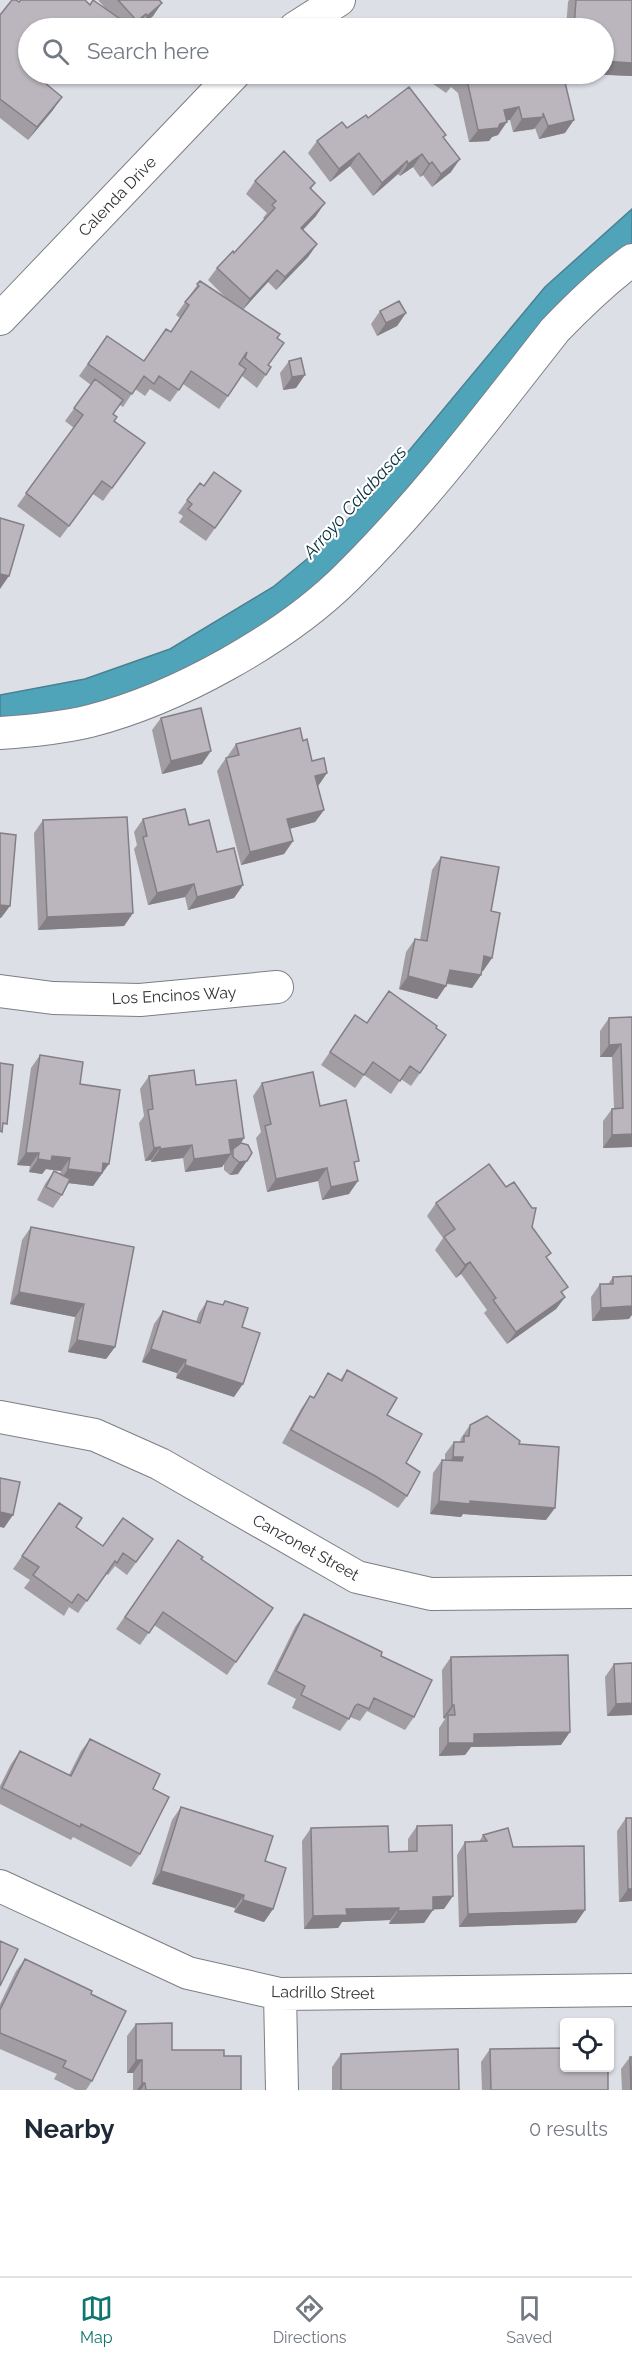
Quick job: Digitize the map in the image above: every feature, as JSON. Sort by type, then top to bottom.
[{"type":"street","points":[[311,18],[339,0]]},
{"type":"street","name":"Calenda Drive","points":[[0,319],[224,84]]},
{"type":"street","points":[[0,733],[90,721],[151,700],[198,681],[255,648],[306,612],[347,578],[414,505],[555,330],[609,277],[632,260]]},
{"type":"street","name":"Los Encinos Way","points":[[0,991],[53,998],[140,1000],[277,987]]},
{"type":"street","name":"Canzonet Street","points":[[0,1417],[95,1435],[128,1449],[160,1464],[357,1577],[431,1594],[632,1592]]},
{"type":"street","name":"Ladrillo Street","points":[[0,1886],[188,1973],[280,1994],[632,1990]]},
{"type":"street","points":[[280,1994],[282,2090]]},
{"type":"water","points":[[632,209],[632,248],[348,563],[239,649],[126,699],[0,723],[0,695],[85,679],[170,649],[273,587],[318,550],[373,494],[545,287]]},
{"type":"building","points":[[12,0],[19,2],[21,0],[85,0],[90,5],[93,0],[119,18],[18,18],[18,84],[46,84],[62,97],[37,127],[0,99],[0,15]]},
{"type":"building","points":[[118,0],[159,0],[162,3],[147,16],[146,14],[141,18],[134,18]]},
{"type":"building","points":[[576,0],[632,0],[632,63],[614,62],[614,18],[575,18]]},
{"type":"building","points":[[468,84],[565,84],[574,120],[548,126],[543,113],[543,117],[522,119],[519,107],[504,110],[507,122],[500,124],[498,128],[478,130]]},
{"type":"building","points":[[409,87],[446,135],[443,137],[460,159],[441,174],[432,162],[429,164],[422,154],[408,164],[407,161],[382,183],[359,153],[339,169],[317,141],[342,122],[347,128],[366,115],[368,118]]},
{"type":"building","points":[[284,151],[315,183],[310,188],[325,203],[301,228],[317,244],[285,277],[277,270],[250,299],[217,268],[275,208],[272,205],[276,201],[255,181]]},
{"type":"building","points":[[200,281],[280,334],[277,338],[284,343],[268,365],[271,367],[266,375],[245,358],[247,352],[239,364],[246,369],[228,396],[191,371],[179,390],[159,376],[154,384],[144,376],[132,394],[88,364],[107,336],[144,361],[166,329],[171,332],[189,305],[185,302],[199,286],[197,284]]},
{"type":"building","points":[[399,301],[406,313],[386,323],[380,311]]},
{"type":"building","points":[[301,358],[305,375],[292,377],[289,361]]},
{"type":"building","points":[[95,379],[123,400],[113,414],[117,417],[114,421],[145,443],[112,488],[102,481],[69,526],[26,493],[83,415],[74,408]]},
{"type":"building","points":[[214,472],[241,491],[215,528],[188,509],[192,504],[187,500],[200,483],[204,486]]},
{"type":"building","points":[[0,518],[24,525],[9,576],[0,574]]},
{"type":"building","points":[[201,708],[211,751],[171,761],[161,718]]},
{"type":"building","points":[[300,728],[303,741],[307,739],[312,761],[324,758],[327,773],[315,776],[324,810],[287,819],[293,841],[250,852],[226,758],[239,755],[236,744]]},
{"type":"building","points":[[185,809],[189,825],[209,820],[217,852],[234,848],[243,885],[197,897],[194,884],[157,893],[143,837],[147,836],[143,819]]},
{"type":"building","points":[[127,817],[133,913],[47,917],[43,820]]},
{"type":"building","points":[[0,833],[16,835],[10,906],[0,905]]},
{"type":"building","points":[[441,857],[499,867],[491,911],[500,913],[492,958],[484,956],[481,975],[450,970],[446,986],[408,976],[415,939],[427,941]]},
{"type":"building","points":[[389,991],[446,1035],[420,1073],[410,1066],[400,1081],[373,1062],[364,1075],[330,1052],[355,1015],[367,1023]]},
{"type":"building","points":[[632,1017],[632,1134],[612,1135],[612,1109],[623,1108],[621,1044],[609,1045],[609,1018]]},
{"type":"building","points":[[40,1055],[83,1062],[80,1084],[120,1090],[109,1164],[103,1163],[102,1173],[68,1169],[70,1158],[52,1156],[51,1161],[38,1159],[39,1153],[26,1153]]},
{"type":"building","points":[[0,1063],[13,1065],[7,1124],[3,1123],[2,1132],[0,1131]]},
{"type":"building","points":[[194,1070],[196,1085],[236,1080],[244,1138],[229,1140],[231,1154],[194,1159],[192,1145],[154,1148],[148,1110],[153,1109],[149,1076]]},
{"type":"building","points":[[313,1072],[320,1106],[346,1100],[359,1161],[354,1162],[358,1181],[331,1187],[327,1168],[276,1179],[265,1126],[271,1124],[262,1083]]},
{"type":"building","points":[[241,1143],[248,1145],[252,1153],[247,1161],[239,1162],[233,1157],[233,1149]]},
{"type":"building","points":[[489,1164],[506,1187],[514,1182],[532,1208],[536,1208],[532,1227],[551,1253],[546,1257],[568,1287],[561,1292],[565,1297],[516,1332],[493,1300],[496,1298],[470,1262],[465,1265],[444,1237],[455,1229],[436,1203]]},
{"type":"building","points":[[54,1171],[70,1179],[62,1195],[46,1187]]},
{"type":"building","points":[[31,1227],[134,1247],[115,1347],[77,1340],[84,1304],[19,1292]]},
{"type":"building","points":[[632,1276],[632,1306],[601,1308],[600,1284],[613,1284],[613,1277]]},
{"type":"building","points":[[207,1301],[223,1305],[225,1301],[248,1308],[242,1327],[260,1333],[243,1384],[185,1365],[186,1360],[151,1349],[163,1311],[200,1323]]},
{"type":"building","points":[[347,1370],[397,1398],[387,1415],[422,1434],[406,1463],[420,1472],[407,1496],[291,1430],[310,1396],[314,1398],[328,1373],[342,1381]]},
{"type":"building","points":[[487,1416],[520,1441],[519,1444],[559,1447],[555,1508],[470,1501],[470,1504],[439,1501],[442,1460],[462,1461],[463,1457],[453,1457],[454,1442],[464,1442],[464,1436],[469,1436],[470,1425]]},
{"type":"building","points":[[0,1478],[20,1482],[13,1515],[0,1512]]},
{"type":"building","points":[[59,1503],[82,1518],[76,1527],[103,1546],[123,1518],[153,1539],[136,1562],[123,1553],[87,1601],[78,1594],[72,1603],[33,1575],[39,1567],[22,1556]]},
{"type":"building","points":[[178,1540],[203,1557],[201,1559],[273,1608],[236,1662],[163,1612],[149,1633],[125,1617]]},
{"type":"building","points":[[304,1614],[382,1652],[381,1656],[432,1680],[414,1717],[374,1698],[369,1709],[358,1704],[355,1706],[349,1719],[301,1695],[305,1686],[276,1671]]},
{"type":"building","points":[[568,1655],[570,1732],[474,1734],[474,1743],[448,1743],[448,1715],[455,1715],[454,1705],[452,1705],[451,1657]]},
{"type":"building","points":[[632,1663],[632,1703],[616,1704],[614,1664]]},
{"type":"building","points":[[90,1739],[160,1774],[153,1789],[169,1797],[140,1854],[2,1788],[20,1751],[71,1776]]},
{"type":"building","points":[[181,1807],[273,1836],[265,1861],[286,1868],[273,1909],[243,1900],[244,1895],[161,1871]]},
{"type":"building","points":[[626,1818],[632,1818],[632,1889],[628,1889]]},
{"type":"building","points":[[452,1825],[453,1896],[433,1897],[433,1910],[346,1909],[347,1915],[313,1916],[311,1828],[388,1826],[389,1852],[417,1851],[417,1826]]},
{"type":"building","points":[[508,1828],[513,1847],[584,1846],[585,1910],[468,1914],[465,1842],[487,1841],[483,1835]]},
{"type":"building","points":[[0,1941],[18,1949],[0,1986]]},
{"type":"building","points":[[25,1959],[92,1991],[91,1994],[126,2011],[92,2081],[63,2067],[66,2061],[0,2033],[0,2010]]},
{"type":"building","points":[[172,2023],[172,2050],[224,2050],[224,2056],[241,2056],[241,2090],[146,2090],[145,2083],[142,2083],[142,2060],[136,2060],[136,2024]]},
{"type":"building","points":[[560,2048],[560,2072],[608,2072],[608,2090],[491,2090],[490,2049]]},
{"type":"building","points":[[458,2049],[459,2090],[341,2090],[341,2054]]},
{"type":"building","points":[[630,2057],[632,2057],[632,2090],[631,2090]]},
{"type":"water label","name":"Arroyo Calabasas","points":[[355,502]]}]
